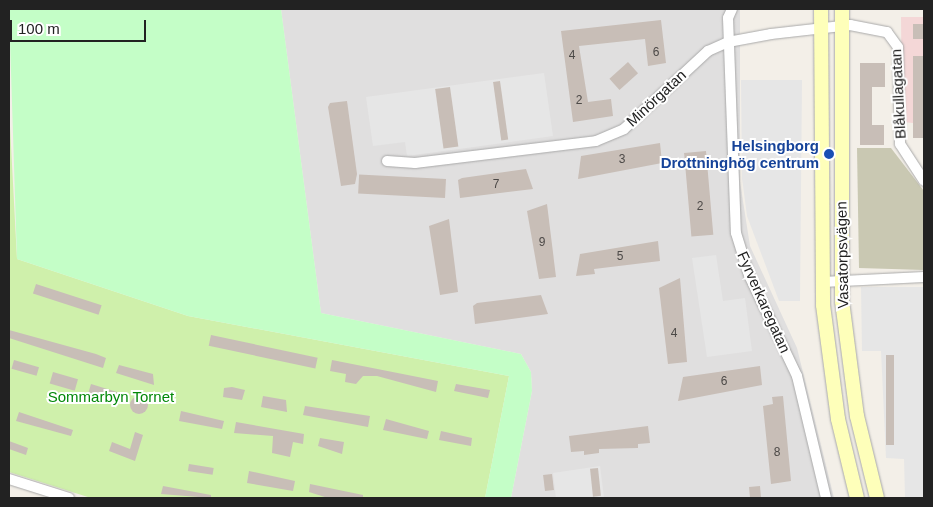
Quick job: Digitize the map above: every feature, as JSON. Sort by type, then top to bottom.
[{"type":"main road","name":"Vasatorpsvägen","points":[[821,9],[831,25],[842,278],[852,387],[877,498]]},
{"type":"main road","name":"Vasatorpsvägen","points":[[842,9],[831,25],[822,282],[833,390],[857,498]]},
{"type":"street","name":"Fyrverkaregatan","points":[[732,9],[728,42],[736,232],[749,275],[797,376],[826,498]]},
{"type":"street","name":"Minörgatan","points":[[387,160],[415,163],[596,141],[624,129],[699,56],[728,42],[831,25]]},
{"type":"street","name":"Blåkullagatan","points":[[831,25],[887,32],[895,42],[900,144],[924,181]]},
{"type":"street","points":[[822,282],[842,278],[924,277]]},
{"type":"street","points":[[9,479],[69,498]]},
{"type":"shaded area","points":[[281,9],[740,9],[740,182],[750,246],[797,348],[834,498],[511,498],[532,391],[531,372],[521,354],[321,313]]},
{"type":"shaded area","points":[[901,17],[924,17],[924,138],[913,138],[913,123],[902,122]]},
{"type":"shaded area","points":[[544,73],[553,136],[407,156],[405,142],[373,146],[366,97]]},
{"type":"shaded area","points":[[741,80],[802,80],[800,301],[779,301],[747,216],[742,178]]},
{"type":"shaded area","points":[[857,148],[891,148],[924,191],[924,270],[859,268]]},
{"type":"shaded area","points":[[716,255],[723,301],[745,298],[752,351],[707,357],[692,258]]},
{"type":"shaded area","points":[[861,287],[924,287],[924,498],[905,498],[904,459],[886,458],[881,351],[862,351]]},
{"type":"shaded area","points":[[600,466],[604,498],[556,498],[553,473]]},
{"type":"green space","points":[[9,9],[281,9],[321,313],[521,354],[531,372],[532,391],[511,498],[485,498],[509,376],[188,316],[17,259]]},
{"type":"green space","name":"Sommarbyn Tornet","points":[[9,107],[17,259],[188,316],[509,376],[485,498],[91,498],[9,472]]},
{"type":"building","points":[[661,20],[666,63],[648,66],[645,39],[579,46],[588,102],[611,99],[613,116],[573,122],[561,31]]},
{"type":"building","points":[[913,24],[924,24],[924,39],[913,39]]},
{"type":"building","points":[[913,56],[924,56],[924,138],[913,138]]},
{"type":"building","points":[[628,62],[638,73],[619,90],[609,79]]},
{"type":"building","points":[[860,63],[885,63],[885,87],[872,87],[872,125],[884,125],[884,145],[860,145]]},
{"type":"building","points":[[500,81],[508,139],[501,140],[493,82]]},
{"type":"building","points":[[450,87],[458,146],[443,149],[435,89]]},
{"type":"building","points":[[347,101],[357,174],[355,184],[341,186],[328,107],[330,103]]},
{"type":"building","points":[[660,143],[662,163],[578,179],[581,156]]},
{"type":"building","points":[[706,151],[713,235],[691,237],[684,153]]},
{"type":"building","points":[[526,169],[533,189],[460,198],[458,180],[462,178]]},
{"type":"building","points":[[359,174],[446,179],[445,198],[358,193]]},
{"type":"building","points":[[547,204],[556,277],[539,279],[527,211]]},
{"type":"building","points":[[449,219],[458,292],[440,295],[429,226]]},
{"type":"building","points":[[658,241],[660,261],[594,269],[595,274],[576,276],[580,254]]},
{"type":"building","points":[[680,278],[687,362],[668,364],[659,288]]},
{"type":"building","points":[[36,284],[102,305],[99,315],[33,294]]},
{"type":"building","points":[[541,295],[548,314],[475,324],[473,306],[477,303]]},
{"type":"building","points":[[9,330],[106,358],[103,368],[9,338]]},
{"type":"building","points":[[211,335],[318,358],[315,368],[209,346]]},
{"type":"building","points":[[886,355],[894,355],[894,445],[886,445]]},
{"type":"building","points":[[14,360],[39,367],[37,376],[12,369]]},
{"type":"building","points":[[332,360],[438,381],[436,392],[377,376],[363,376],[356,384],[345,382],[346,374],[330,371]]},
{"type":"building","points":[[119,365],[153,374],[154,385],[116,373]]},
{"type":"building","points":[[760,366],[762,385],[678,401],[683,377]]},
{"type":"building","points":[[53,372],[78,379],[75,391],[50,384]]},
{"type":"building","points":[[91,384],[117,392],[115,400],[88,394]]},
{"type":"building","points":[[456,384],[490,390],[488,398],[454,391]]},
{"type":"building","points":[[232,387],[245,390],[242,400],[223,397],[224,388]]},
{"type":"building","points":[[139,396],[145,399],[148,405],[145,411],[139,414],[133,411],[130,405],[133,399]]},
{"type":"building","points":[[263,396],[286,400],[287,412],[261,407]]},
{"type":"building","points":[[783,396],[791,481],[771,484],[763,406],[773,404],[772,397]]},
{"type":"building","points":[[305,406],[370,416],[368,427],[303,415]]},
{"type":"building","points":[[181,411],[224,421],[222,429],[179,421]]},
{"type":"building","points":[[19,412],[73,430],[71,436],[16,421]]},
{"type":"building","points":[[386,419],[429,431],[427,439],[383,430]]},
{"type":"building","points":[[236,422],[304,434],[303,444],[293,442],[290,457],[272,453],[273,436],[234,433]]},
{"type":"building","points":[[648,426],[650,443],[638,444],[638,448],[599,449],[599,453],[584,455],[584,451],[571,452],[569,436]]},
{"type":"building","points":[[441,431],[472,438],[471,446],[439,440]]},
{"type":"building","points":[[135,432],[143,435],[135,461],[109,451],[112,442],[130,449]]},
{"type":"building","points":[[320,438],[344,442],[342,454],[318,446]]},
{"type":"building","points":[[9,441],[28,448],[26,455],[9,449]]},
{"type":"building","points":[[189,464],[214,468],[213,475],[188,471]]},
{"type":"building","points":[[598,468],[601,496],[593,497],[590,469]]},
{"type":"building","points":[[249,471],[295,481],[293,491],[247,483]]},
{"type":"building","points":[[552,474],[554,490],[545,491],[543,475]]},
{"type":"building","points":[[310,484],[363,495],[363,498],[328,498],[309,492]]},
{"type":"building","points":[[163,486],[211,495],[211,498],[161,494]]},
{"type":"building","points":[[760,486],[761,498],[750,498],[749,487]]},
{"type":"place","name":"Helsingborg Drottninghög centrum","points":[[829,154]]}]
